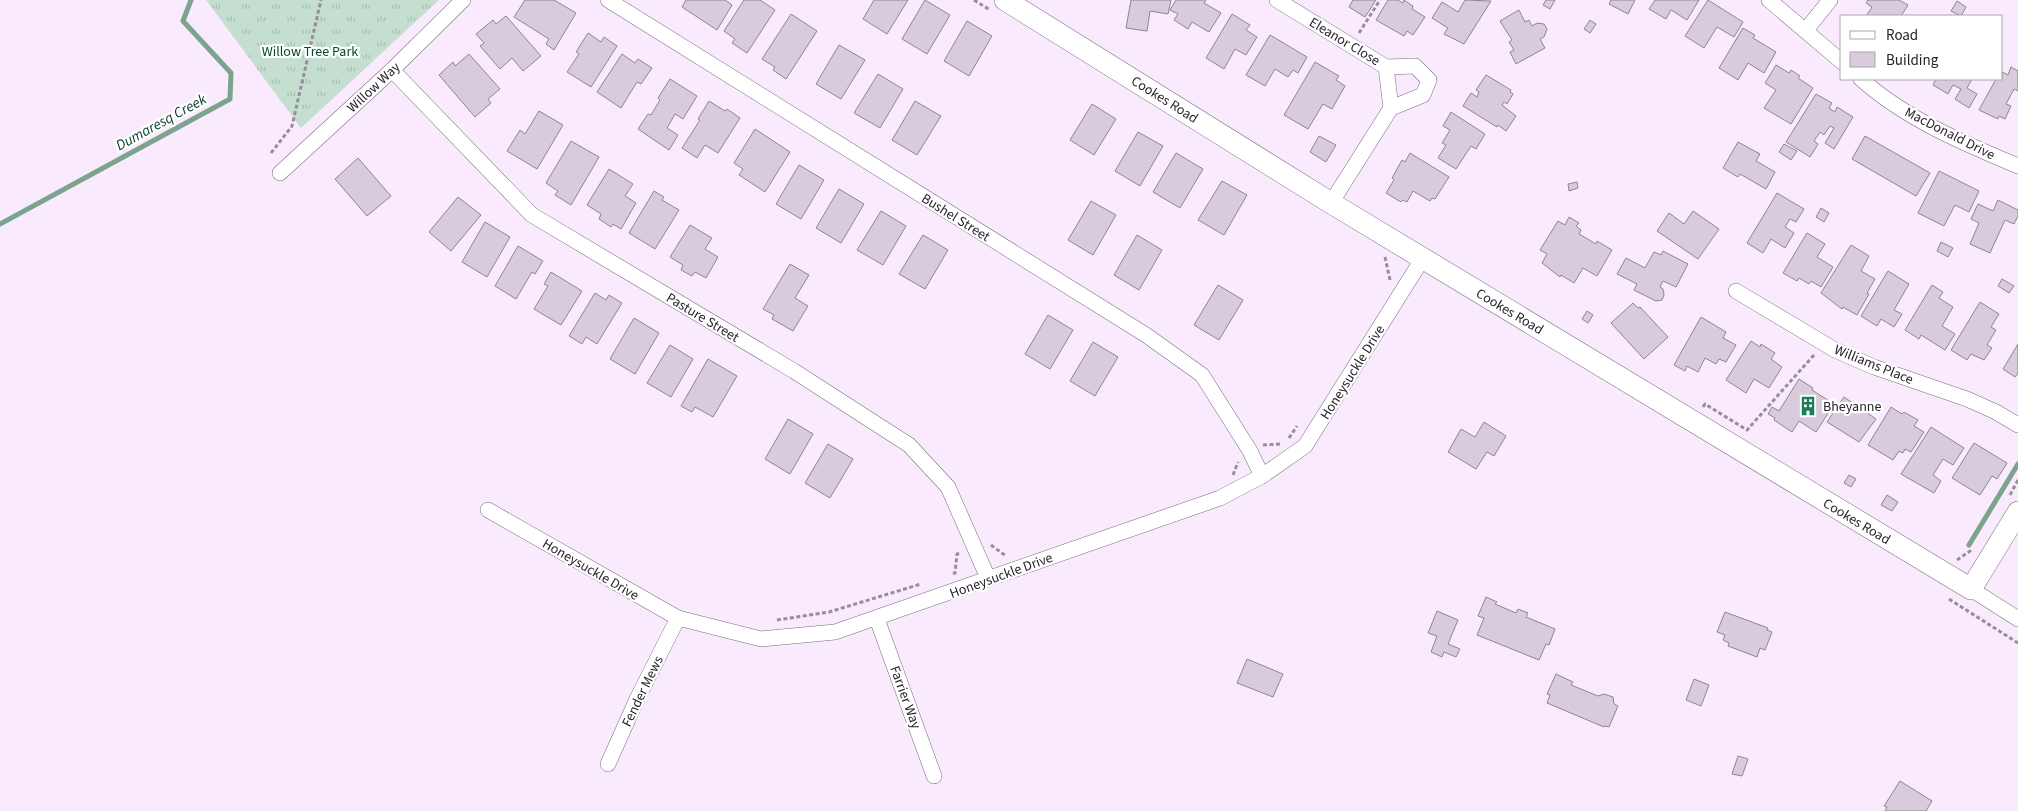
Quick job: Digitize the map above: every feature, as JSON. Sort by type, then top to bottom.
[{"type":"street","name":"Willow Way","points":[[280,173],[392,70],[463,0]]},
{"type":"street","name":"Bushel Street","points":[[608,0],[1146,335],[1202,375],[1250,451],[1262,476]]},
{"type":"street","name":"Cookes Road","points":[[1005,0],[1330,202],[2018,619]]},
{"type":"street","name":"Eleanor Close","points":[[1277,0],[1386,67],[1415,66],[1429,80],[1423,95],[1392,108],[1386,67]]},
{"type":"street","points":[[1769,0],[1840,60]]},
{"type":"street","points":[[1806,30],[1830,0]]},
{"type":"street","name":"Pasture Street","points":[[392,70],[532,215],[794,371],[909,445],[948,488],[988,578]]},
{"type":"street","name":"MacDonald Drive","points":[[1862,80],[1908,114],[1970,146],[2018,166]]},
{"type":"street","points":[[1330,202],[1392,108]]},
{"type":"street","name":"Honeysuckle Drive","points":[[488,510],[678,618],[760,639],[835,632],[877,619],[988,578],[1220,498],[1262,476],[1305,446],[1423,258]]},
{"type":"street","name":"Williams Place","points":[[1736,291],[1835,350],[1874,367],[1967,399],[1996,412],[2018,425]]},
{"type":"street","points":[[1971,589],[2018,512]]},
{"type":"street","name":"Fender Mews","points":[[608,764],[637,699],[678,618]]},
{"type":"street","name":"Farrier Way","points":[[877,619],[934,776]]},
{"type":"path","points":[[271,153],[292,126],[321,0]]},
{"type":"path","points":[[1356,38],[1380,0]]},
{"type":"path","points":[[1384,254],[1391,278],[1386,287]]},
{"type":"path","points":[[1700,412],[1705,404],[1747,430],[1813,358],[1818,350]]},
{"type":"path","points":[[1264,444],[1284,444],[1298,425]]},
{"type":"path","points":[[946,576],[955,573],[957,554]]},
{"type":"path","points":[[773,621],[829,612],[928,582]]},
{"type":"path","points":[[1944,594],[1950,600],[2018,643]]},
{"type":"green space","name":"Willow Tree Park","points":[[206,0],[439,0],[301,128]]},
{"type":"building","points":[[525,0],[554,0],[576,13],[554,50],[546,44],[549,39],[514,17]]},
{"type":"building","points":[[686,0],[725,0],[732,5],[717,30],[682,7]]},
{"type":"building","points":[[744,0],[760,0],[775,10],[747,53],[732,43],[735,39],[724,31]]},
{"type":"building","points":[[874,0],[908,0],[887,34],[863,19]]},
{"type":"building","points":[[925,0],[950,15],[927,54],[902,39]]},
{"type":"building","points":[[1131,0],[1171,0],[1168,14],[1150,11],[1147,31],[1126,28]]},
{"type":"building","points":[[1176,0],[1206,0],[1204,3],[1221,13],[1209,32],[1192,22],[1188,29],[1174,20],[1178,14],[1170,10]]},
{"type":"building","points":[[1353,0],[1376,0],[1365,17],[1349,7]]},
{"type":"building","points":[[1388,0],[1398,0],[1403,3],[1404,0],[1413,6],[1412,9],[1425,17],[1413,35],[1407,31],[1404,36],[1376,20]]},
{"type":"building","points":[[1465,0],[1491,1],[1464,44],[1444,34],[1448,28],[1432,18],[1442,2],[1458,12]]},
{"type":"building","points":[[1546,0],[1555,0],[1550,9],[1543,5]]},
{"type":"building","points":[[1611,0],[1635,0],[1628,14],[1609,4]]},
{"type":"building","points":[[1655,0],[1699,0],[1687,20],[1671,10],[1666,19],[1649,9]]},
{"type":"building","points":[[1708,0],[1743,22],[1734,37],[1717,27],[1704,48],[1685,36]]},
{"type":"building","points":[[1868,0],[1899,0],[1908,5],[1902,15],[1867,15],[1872,7],[1866,3]]},
{"type":"building","points":[[1957,1],[1966,7],[1962,15],[1951,11]]},
{"type":"building","points":[[1519,10],[1525,22],[1529,20],[1532,26],[1537,23],[1544,24],[1547,29],[1544,37],[1540,39],[1545,48],[1516,64],[1510,52],[1514,50],[1509,42],[1512,40],[1500,21]]},
{"type":"building","points":[[791,14],[817,31],[786,79],[773,70],[775,67],[762,59]]},
{"type":"building","points":[[1232,14],[1250,25],[1246,30],[1257,37],[1246,55],[1235,49],[1224,69],[1206,58]]},
{"type":"building","points":[[506,16],[541,56],[523,71],[512,58],[500,69],[480,46],[484,43],[476,34],[493,20],[496,24]]},
{"type":"building","points":[[1590,20],[1596,24],[1590,33],[1584,29]]},
{"type":"building","points":[[967,21],[992,36],[969,76],[944,61]]},
{"type":"building","points":[[1743,28],[1755,35],[1753,38],[1776,52],[1764,73],[1748,63],[1738,80],[1719,68]]},
{"type":"building","points":[[588,33],[601,42],[604,37],[617,46],[591,87],[567,72],[579,54],[576,52]]},
{"type":"building","points":[[1270,35],[1307,57],[1298,73],[1293,70],[1288,77],[1275,69],[1265,86],[1246,75]]},
{"type":"building","points":[[839,45],[865,60],[841,99],[816,84]]},
{"type":"building","points":[[469,54],[500,89],[488,99],[491,103],[475,117],[439,75],[453,62],[455,66]]},
{"type":"building","points":[[622,54],[635,63],[638,59],[652,68],[641,84],[637,82],[621,108],[597,92]]},
{"type":"building","points":[[1315,62],[1339,76],[1336,80],[1345,86],[1332,109],[1323,104],[1308,129],[1284,115]]},
{"type":"building","points":[[1776,65],[1789,73],[1791,70],[1800,76],[1798,78],[1813,88],[1791,124],[1764,108],[1776,90],[1765,83]]},
{"type":"building","points":[[2011,67],[2018,71],[2018,91],[2014,89],[2006,104],[2011,106],[2005,119],[1999,116],[1998,119],[1979,110],[1995,80],[2003,80],[2003,72],[2008,75]]},
{"type":"building","points":[[878,74],[903,89],[880,128],[854,113]]},
{"type":"building","points":[[1486,75],[1511,90],[1510,92],[1513,94],[1507,104],[1504,102],[1502,105],[1516,116],[1506,131],[1463,106],[1471,93],[1477,97],[1479,92],[1476,90]]},
{"type":"building","points":[[670,79],[697,96],[683,119],[675,114],[667,128],[678,135],[669,150],[638,129],[648,114],[651,115],[660,100],[658,98]]},
{"type":"building","points":[[1936,80],[1971,80],[1967,88],[1977,94],[1969,108],[1955,99],[1961,89],[1953,85],[1948,94],[1933,85]]},
{"type":"building","points":[[1816,94],[1832,103],[1829,108],[1835,112],[1837,107],[1853,117],[1834,149],[1825,143],[1834,128],[1830,126],[1824,135],[1820,132],[1814,141],[1818,144],[1810,157],[1786,142]]},
{"type":"building","points":[[709,101],[725,111],[727,109],[740,118],[718,153],[705,145],[697,158],[682,148],[700,120],[698,119]]},
{"type":"building","points":[[915,101],[941,116],[917,155],[892,140]]},
{"type":"building","points":[[1092,104],[1116,119],[1094,155],[1070,140]]},
{"type":"building","points":[[539,111],[563,125],[537,169],[507,151],[520,130],[525,134]]},
{"type":"building","points":[[1451,112],[1485,134],[1476,149],[1471,146],[1456,169],[1438,158],[1446,145],[1442,143],[1450,130],[1443,126]]},
{"type":"building","points":[[755,129],[790,152],[765,192],[739,175],[743,169],[734,163]]},
{"type":"building","points":[[1138,132],[1163,146],[1140,186],[1115,171]]},
{"type":"building","points":[[1319,136],[1336,145],[1326,162],[1310,152]]},
{"type":"building","points":[[1865,136],[1930,173],[1916,196],[1852,159]]},
{"type":"building","points":[[571,141],[599,157],[571,205],[555,195],[558,191],[546,183]]},
{"type":"building","points":[[1738,142],[1760,154],[1756,161],[1775,172],[1766,189],[1740,174],[1738,177],[1723,168]]},
{"type":"building","points":[[1784,144],[1797,151],[1791,160],[1779,152]]},
{"type":"building","points":[[1176,153],[1203,169],[1180,208],[1153,192]]},
{"type":"building","points":[[1410,153],[1449,177],[1435,199],[1432,198],[1430,201],[1413,191],[1407,202],[1403,200],[1401,202],[1386,193],[1394,180],[1392,178],[1402,160],[1405,162]]},
{"type":"building","points":[[358,158],[391,196],[367,216],[335,179]]},
{"type":"building","points":[[799,165],[824,180],[801,219],[776,204]]},
{"type":"building","points":[[609,169],[633,184],[625,196],[636,203],[621,229],[613,224],[611,227],[599,219],[601,214],[587,205]]},
{"type":"building","points":[[1939,171],[1979,191],[1969,212],[1955,205],[1944,226],[1918,213]]},
{"type":"building","points":[[1222,181],[1247,195],[1224,235],[1198,220]]},
{"type":"building","points":[[1577,182],[1578,188],[1569,191],[1568,184]]},
{"type":"building","points":[[839,189],[864,204],[841,243],[816,228]]},
{"type":"building","points":[[654,191],[664,197],[662,200],[679,210],[655,249],[629,233]]},
{"type":"building","points":[[1777,193],[1804,209],[1796,222],[1790,219],[1785,227],[1794,233],[1785,248],[1771,239],[1763,253],[1747,243]]},
{"type":"building","points":[[458,197],[481,215],[451,251],[429,232]]},
{"type":"building","points":[[1998,200],[2018,210],[2018,216],[2014,224],[2005,220],[1990,253],[1970,244],[1979,223],[1971,219],[1978,204],[1993,211]]},
{"type":"building","points":[[1091,201],[1116,215],[1093,255],[1068,240]]},
{"type":"building","points":[[1821,208],[1829,213],[1824,222],[1816,217]]},
{"type":"building","points":[[881,211],[906,226],[883,265],[857,250]]},
{"type":"building","points":[[1693,211],[1719,229],[1698,259],[1657,231],[1669,213],[1684,224]]},
{"type":"building","points":[[1569,217],[1579,223],[1576,226],[1581,230],[1579,234],[1596,244],[1597,241],[1612,250],[1597,276],[1583,268],[1574,283],[1561,275],[1560,277],[1542,263],[1547,254],[1540,250],[1558,221],[1565,225]]},
{"type":"building","points":[[485,222],[510,237],[487,277],[462,262]]},
{"type":"building","points":[[690,225],[712,238],[705,249],[718,257],[706,278],[695,272],[692,276],[681,270],[683,265],[670,257]]},
{"type":"building","points":[[1807,233],[1825,244],[1817,257],[1833,267],[1821,287],[1811,281],[1809,284],[1799,278],[1797,281],[1783,273]]},
{"type":"building","points":[[923,235],[948,250],[925,289],[899,274]]},
{"type":"building","points":[[1137,235],[1162,250],[1139,290],[1114,275]]},
{"type":"building","points":[[1941,242],[1953,248],[1948,257],[1937,251]]},
{"type":"building","points":[[1851,245],[1869,256],[1861,271],[1875,279],[1857,315],[1843,307],[1842,309],[1821,293]]},
{"type":"building","points":[[518,246],[543,261],[535,274],[532,272],[516,299],[495,286]]},
{"type":"building","points":[[1663,251],[1688,264],[1676,287],[1663,281],[1660,287],[1663,289],[1664,295],[1662,300],[1656,301],[1634,290],[1637,284],[1617,274],[1626,258],[1645,268],[1654,252],[1661,255]]},
{"type":"building","points":[[790,264],[809,275],[795,298],[808,306],[793,331],[772,319],[774,315],[763,309]]},
{"type":"building","points":[[1888,271],[1909,284],[1894,310],[1902,314],[1894,327],[1881,319],[1877,326],[1861,316]]},
{"type":"building","points":[[551,272],[582,291],[561,325],[534,309],[548,286],[544,284]]},
{"type":"building","points":[[2002,279],[2014,286],[2009,293],[1998,286]]},
{"type":"building","points":[[1218,285],[1243,300],[1219,340],[1194,325]]},
{"type":"building","points":[[1932,285],[1943,292],[1939,298],[1953,307],[1942,326],[1955,334],[1945,350],[1921,335],[1919,339],[1905,330]]},
{"type":"building","points":[[595,293],[606,300],[609,295],[622,303],[597,344],[586,337],[582,344],[569,336]]},
{"type":"building","points":[[1980,302],[1999,314],[1991,327],[1996,330],[1987,345],[1992,348],[1984,360],[1971,354],[1967,360],[1951,350]]},
{"type":"building","points":[[1633,303],[1638,308],[1640,307],[1668,337],[1644,359],[1611,323]]},
{"type":"building","points":[[1587,311],[1593,315],[1588,323],[1582,319]]},
{"type":"building","points":[[1048,315],[1073,330],[1050,369],[1025,354]]},
{"type":"building","points":[[1701,317],[1726,332],[1723,338],[1736,345],[1726,362],[1719,359],[1716,364],[1705,358],[1698,372],[1687,366],[1685,371],[1674,365]]},
{"type":"building","points":[[634,318],[659,333],[635,374],[610,359]]},
{"type":"building","points":[[1751,341],[1760,347],[1761,344],[1775,353],[1771,359],[1782,367],[1769,388],[1754,379],[1746,393],[1726,380]]},
{"type":"building","points":[[1093,342],[1118,357],[1095,396],[1070,381]]},
{"type":"building","points":[[2018,344],[2018,373],[2015,377],[2003,369]]},
{"type":"building","points":[[670,345],[693,359],[671,397],[647,383]]},
{"type":"building","points":[[708,359],[737,376],[713,417],[695,407],[692,412],[681,406]]},
{"type":"building","name":"Bheyanne","points":[[1799,379],[1834,404],[1816,432],[1799,421],[1792,432],[1768,414],[1772,407],[1779,411]]},
{"type":"building","points":[[1844,397],[1876,419],[1859,442],[1827,422]]},
{"type":"building","points":[[1891,407],[1902,414],[1904,412],[1918,420],[1914,426],[1924,432],[1911,452],[1905,449],[1903,453],[1899,451],[1893,460],[1868,445]]},
{"type":"building","points":[[788,419],[813,434],[790,474],[765,459]]},
{"type":"building","points":[[1484,422],[1506,436],[1494,456],[1487,452],[1476,469],[1448,452],[1461,429],[1475,437]]},
{"type":"building","points":[[1931,427],[1964,448],[1953,465],[1943,459],[1933,475],[1941,481],[1934,493],[1901,474]]},
{"type":"building","points":[[1974,443],[2007,463],[1997,479],[1992,476],[1980,495],[1952,478]]},
{"type":"building","points":[[828,444],[853,459],[830,498],[805,483]]},
{"type":"building","points":[[1849,475],[1856,479],[1851,487],[1844,483]]},
{"type":"building","points":[[1887,495],[1898,502],[1892,511],[1881,505]]},
{"type":"building","points":[[1486,597],[1497,602],[1495,604],[1516,613],[1518,609],[1528,613],[1526,617],[1555,629],[1549,645],[1546,644],[1539,660],[1477,635],[1484,618],[1478,616]]},
{"type":"building","points":[[1437,611],[1458,620],[1448,644],[1460,649],[1456,657],[1444,652],[1442,657],[1431,652],[1437,636],[1428,633]]},
{"type":"building","points":[[1725,612],[1768,628],[1767,630],[1772,632],[1765,650],[1760,648],[1757,657],[1728,646],[1729,643],[1723,640],[1725,635],[1717,632]]},
{"type":"building","points":[[1247,659],[1283,674],[1273,697],[1237,683]]},
{"type":"building","points":[[1556,674],[1573,682],[1571,685],[1598,696],[1604,694],[1613,697],[1614,704],[1618,706],[1609,727],[1604,727],[1547,703],[1550,695],[1547,694]]},
{"type":"building","points":[[1694,679],[1709,685],[1701,706],[1686,700]]},
{"type":"building","points":[[1738,756],[1748,759],[1742,776],[1732,774]]},
{"type":"building","points":[[1900,781],[1932,801],[1926,811],[1885,811],[1887,807],[1884,806]]},
{"type":"waterway","name":"Dumaresq Creek","points":[[0,224],[230,99],[231,73],[183,21],[191,0]]},
{"type":"waterway","points":[[1969,545],[2018,464]]},
{"type":"place","name":"Bheyanne","points":[[1808,406]]}]
